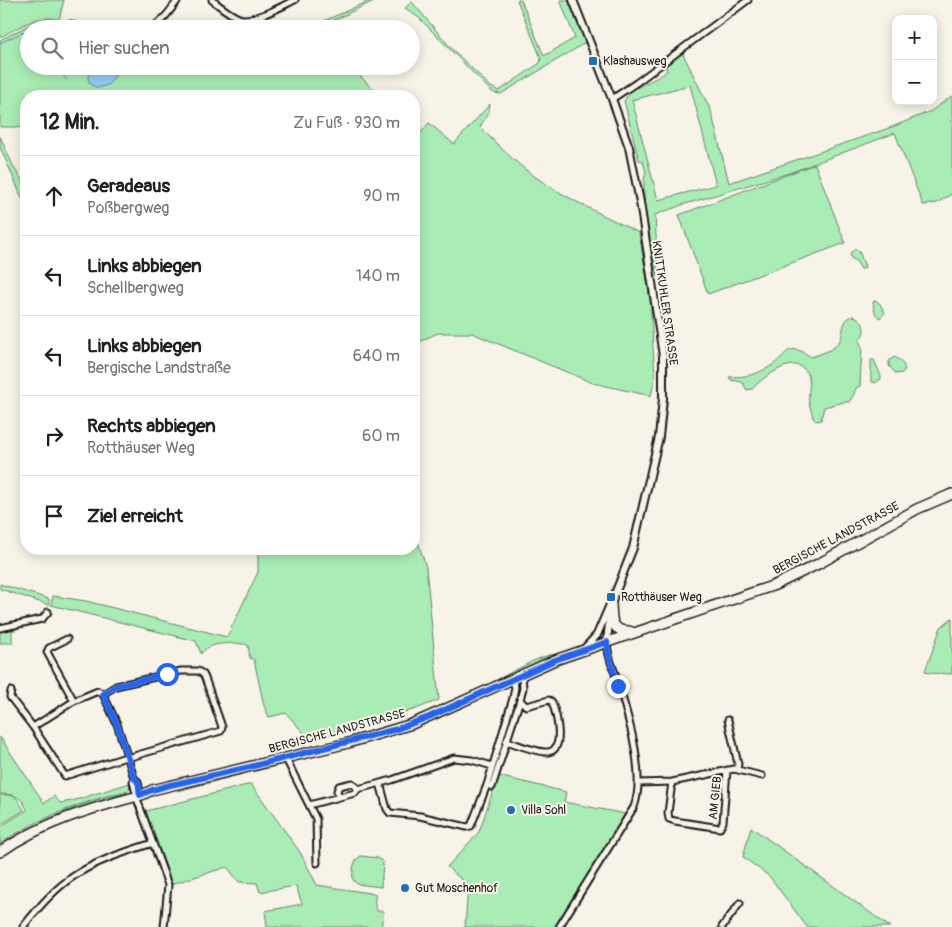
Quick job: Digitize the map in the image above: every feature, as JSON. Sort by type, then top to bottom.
[{"type":"main road","name":"BERGISCHE LANDSTRASSE","points":[[0,852],[28,834],[62,819],[152,790],[369,737],[412,724],[555,660],[741,598],[788,579],[917,509],[952,494]]},
{"type":"main road","points":[[611,604],[612,621],[615,626],[621,630],[629,630],[633,633]]},
{"type":"street","points":[[163,20],[178,0]]},
{"type":"street","points":[[212,0],[237,17],[247,19],[296,0]]},
{"type":"street","name":"KNITTKUHLER STRASSE","points":[[573,0],[626,137],[636,177],[661,338],[664,387],[658,437],[635,541],[611,604],[607,642]]},
{"type":"street","points":[[612,99],[748,0]]},
{"type":"street","points":[[582,651],[597,635],[606,610],[611,604]]},
{"type":"street","points":[[0,628],[42,619],[48,612]]},
{"type":"street","points":[[67,639],[49,648],[47,652],[74,701]]},
{"type":"street","points":[[559,927],[634,807],[639,782],[637,760],[607,642]]},
{"type":"street","points":[[11,691],[10,697],[65,776],[221,731],[222,728],[205,678],[198,671],[181,671],[116,686],[103,694]]},
{"type":"street","points":[[490,786],[492,766],[520,700],[523,688],[522,674]]},
{"type":"street","points":[[380,783],[387,809],[390,813],[420,816],[470,827],[490,786],[504,740],[515,687],[512,679]]},
{"type":"street","points":[[32,727],[74,701],[96,692],[103,694],[117,724],[134,778],[141,788],[139,795],[169,890],[164,927]]},
{"type":"street","points":[[504,740],[546,752],[554,750],[557,746],[558,722],[552,702],[549,700],[526,706],[520,700]]},
{"type":"street","name":"AM GIEB","points":[[728,720],[738,764],[737,769]]},
{"type":"street","points":[[286,758],[316,819],[317,863]]},
{"type":"street","points":[[309,805],[356,793],[358,789],[454,758],[472,760],[492,766]]},
{"type":"street","name":"AM GIEB","points":[[639,782],[672,782],[737,769],[762,776]]},
{"type":"street","name":"AM GIEB","points":[[672,782],[669,819],[674,822],[720,828],[723,822],[727,770]]},
{"type":"street","points":[[339,797],[339,786],[352,783],[358,789]]},
{"type":"street","points":[[23,927],[47,899],[78,874],[103,861],[153,843]]},
{"type":"street","points":[[722,927],[740,902]]},
{"type":"green space","points":[[0,0],[64,0],[59,20],[44,18],[20,20],[20,27],[0,37]]},
{"type":"green space","points":[[371,0],[376,0],[334,20],[326,20]]},
{"type":"green space","points":[[517,0],[521,0],[544,56],[575,38],[560,0],[568,0],[585,43],[501,94],[494,93],[489,89],[419,18],[405,8],[412,2],[452,49],[491,87],[499,91],[540,63],[541,58]]},
{"type":"green space","points":[[20,30],[20,75],[359,75],[374,90],[20,90],[20,128],[0,127],[0,40]]},
{"type":"green space","points":[[681,50],[711,111],[729,183],[892,127],[931,111],[952,96],[952,194],[937,203],[923,205],[895,133],[789,173],[655,215],[658,277],[645,207],[644,180],[646,173],[643,161],[639,160],[624,101],[632,91],[667,71],[665,63]],"holes":[[[690,85],[716,185],[658,200],[632,100]]]},
{"type":"green space","points":[[490,104],[489,111],[480,127],[516,162],[564,195],[639,233],[650,298],[655,377],[651,396],[593,383],[472,333],[438,333],[420,341],[420,134],[429,123],[454,144]]},
{"type":"green space","points":[[0,136],[20,177],[20,193],[0,147]]},
{"type":"green space","points":[[815,164],[845,243],[708,294],[679,215]]},
{"type":"green space","points":[[856,249],[859,251],[865,267],[863,269],[851,258],[850,253]]},
{"type":"green space","points":[[876,300],[885,313],[880,318],[874,309],[873,302]]},
{"type":"green space","points":[[853,316],[857,317],[864,326],[862,337],[859,340],[862,348],[860,386],[856,388],[849,402],[824,407],[821,420],[817,421],[813,418],[809,403],[808,376],[803,368],[797,365],[784,367],[776,371],[752,389],[747,390],[742,382],[731,380],[729,377],[746,376],[760,372],[771,366],[788,351],[797,350],[811,357],[826,351],[839,342],[846,320]]},
{"type":"green space","points":[[894,357],[903,365],[905,370],[902,373],[896,374],[889,366],[889,361]]},
{"type":"green space","points":[[871,360],[874,360],[881,376],[881,379],[875,383],[871,381]]},
{"type":"green space","points":[[420,548],[426,567],[439,700],[416,709],[310,740],[286,713],[269,717],[264,706],[254,660],[250,658],[248,645],[229,643],[215,645],[204,650],[201,654],[196,641],[51,605],[53,596],[86,601],[227,637],[258,572],[258,555],[420,555]]},
{"type":"green space","points":[[0,584],[49,599],[49,605],[0,589]]},
{"type":"green space","points":[[952,618],[952,674],[929,673],[925,671],[941,627]]},
{"type":"green space","points":[[15,627],[16,630],[12,630],[12,643],[0,643],[0,630]]},
{"type":"green space","points":[[551,654],[545,659],[416,719],[335,743],[286,754],[367,733],[410,719],[477,690],[533,661]]},
{"type":"green space","points":[[508,686],[443,716],[402,732],[348,748],[295,761],[292,760],[367,741]]},
{"type":"green space","points":[[0,737],[44,803],[54,796],[60,803],[72,801],[130,783],[129,790],[62,811],[30,826],[0,844],[0,827],[27,810],[23,802],[17,797],[0,794]]},
{"type":"green space","points":[[283,763],[281,764],[178,791],[178,790]]},
{"type":"green space","points":[[498,776],[566,792],[564,802],[626,814],[556,927],[465,927],[468,885],[447,867],[479,832]]},
{"type":"green space","points":[[251,784],[300,852],[317,885],[376,894],[375,907],[377,911],[384,911],[381,927],[267,927],[265,911],[302,904],[296,886],[260,892],[257,883],[239,882],[227,867],[172,884],[146,811]]},
{"type":"green space","points":[[128,792],[52,819],[0,848],[0,846],[30,828],[61,813],[78,806]]},
{"type":"green space","points":[[0,795],[15,797],[24,810],[0,825]]},
{"type":"green space","points":[[751,827],[890,927],[807,927],[770,877],[743,857]]},
{"type":"green space","points":[[361,856],[378,858],[383,862],[381,887],[357,884],[353,880],[356,860]]},
{"type":"water","points":[[89,75],[116,75],[108,85],[97,88],[88,79]]},
{"type":"waterway","points":[[0,43],[20,33]]},
{"type":"waterway","points":[[63,75],[67,80]]},
{"type":"place","name":"Klashausweg","points":[[593,61]]},
{"type":"place","name":"Rotthäuser Weg","points":[[611,597]]},
{"type":"place","name":"Villa Sohl","points":[[511,810]]},
{"type":"place","name":"Gut Moschenhof","points":[[405,888]]},
{"type":"route","points":[[167,674],[135,680],[112,687],[103,694],[117,724],[134,778],[141,788],[140,795],[166,786],[348,743],[397,729],[429,717],[555,660],[607,642],[607,650],[618,686]]}]
